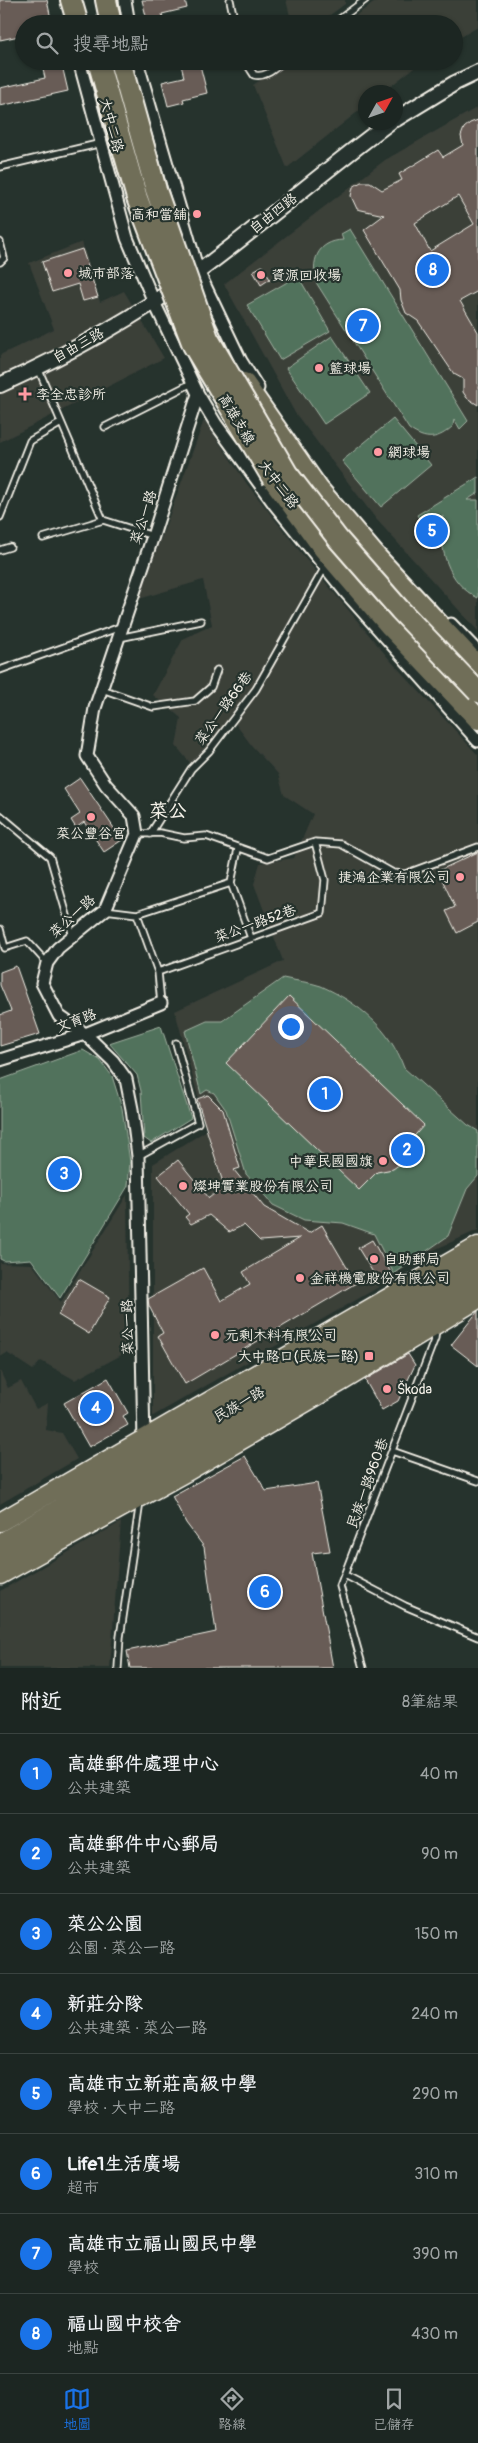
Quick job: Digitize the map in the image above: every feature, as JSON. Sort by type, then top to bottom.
[{"type":"highway","points":[[71,0],[75,15]]},
{"type":"highway","points":[[85,0],[88,15]]},
{"type":"highway","points":[[106,0],[109,15]]},
{"type":"highway","points":[[90,70],[104,135],[178,334],[219,409],[273,480]]},
{"type":"highway","name":"高雄支線","points":[[101,70],[137,198],[193,345],[273,480],[324,549],[390,626],[478,719]]},
{"type":"highway","name":"高雄支線","points":[[123,70],[156,190],[208,338],[287,473],[357,560],[478,692]]},
{"type":"highway","points":[[224,355],[318,489],[376,557],[478,668]]},
{"type":"main road","name":"民族一路","points":[[0,1522],[478,1246]]},
{"type":"main road","name":"民族一路","points":[[0,1543],[478,1265]]},
{"type":"main road","name":"民族一路","points":[[0,1575],[140,1499],[239,1433],[436,1315],[478,1283]]},
{"type":"main road","name":"民族一路","points":[[436,1315],[478,1299]]},
{"type":"main road","name":"民族一路","points":[[0,1559],[142,1479],[239,1433]]},
{"type":"main road","points":[[35,1502],[44,1518]]},
{"type":"street","points":[[66,0],[68,15]]},
{"type":"street","points":[[125,0],[128,15]]},
{"type":"street","name":"大中二路","points":[[82,70],[104,135],[127,238],[154,302],[198,394],[216,424],[325,567],[478,741]]},
{"type":"street","name":"大中二路","points":[[140,70],[198,271],[206,318],[224,355],[264,424],[310,485],[478,677]]},
{"type":"street","points":[[403,115],[455,83],[478,72]]},
{"type":"street","name":"自由四路","points":[[154,302],[198,271],[380,130]]},
{"type":"street","name":"大中二路","points":[[198,271],[241,361],[301,456],[377,549],[478,652]]},
{"type":"street","name":"自由三路","points":[[0,385],[38,368],[154,302]]},
{"type":"street","name":"菜公一路","points":[[142,1479],[144,1438],[138,1156],[132,1109],[126,1080],[113,1061],[85,1034],[59,1016],[42,983],[47,962],[58,948],[105,910],[137,834],[134,816],[106,785],[87,756],[95,708],[153,536],[198,394]]},
{"type":"street","name":"文育路","points":[[0,1060],[85,1034],[161,1002]]},
{"type":"lane","points":[[230,0],[233,15]]},
{"type":"lane","points":[[343,15],[357,2],[365,0]]},
{"type":"lane","points":[[250,70],[254,76],[273,70]]},
{"type":"lane","points":[[0,167],[104,135]]},
{"type":"lane","points":[[0,242],[4,258],[0,262]]},
{"type":"lane","points":[[38,368],[103,520]]},
{"type":"lane","points":[[105,427],[192,383]]},
{"type":"lane","points":[[0,517],[30,441],[61,423]]},
{"type":"lane","points":[[43,538],[103,520],[153,536]]},
{"type":"lane","points":[[0,550],[10,547]]},
{"type":"lane","name":"菜公一路66巷","points":[[150,834],[191,769],[209,751],[256,689],[325,567]]},
{"type":"lane","points":[[119,638],[201,621]]},
{"type":"lane","points":[[0,670],[123,626]]},
{"type":"lane","points":[[102,689],[153,707],[194,701],[211,688],[217,670]]},
{"type":"lane","points":[[0,815],[50,857],[73,936]]},
{"type":"lane","points":[[137,834],[160,832],[184,838],[206,836],[238,849],[268,858],[315,842],[341,844],[393,873],[405,874],[478,847]]},
{"type":"lane","name":"菜公一路52巷","points":[[158,972],[322,913],[325,880],[315,842]]},
{"type":"lane","points":[[238,849],[231,883],[251,938]]},
{"type":"lane","points":[[105,910],[138,914],[231,883]]},
{"type":"lane","points":[[138,914],[158,972],[161,1002]]},
{"type":"lane","points":[[0,929],[2,948],[27,941],[47,962]]},
{"type":"lane","points":[[138,1156],[198,1123],[176,1043]]},
{"type":"lane","name":"民族一路960巷","points":[[363,1668],[340,1586],[435,1338],[436,1315]]},
{"type":"lane","points":[[392,1451],[478,1481]]},
{"type":"lane","points":[[118,1668],[120,1637],[142,1479]]},
{"type":"lane","points":[[345,1575],[405,1606],[478,1637]]},
{"type":"shaded area","points":[[286,0],[345,0],[345,4],[330,15],[290,15]]},
{"type":"shaded area","points":[[378,0],[478,0],[478,27],[463,36],[463,15],[356,15]]},
{"type":"shaded area","points":[[274,70],[411,70],[392,85],[358,85],[358,112],[287,168],[253,85]]},
{"type":"shaded area","points":[[478,107],[478,631],[376,519],[295,413],[224,284],[385,160]]},
{"type":"shaded area","points":[[82,242],[100,302],[124,291],[164,358],[0,442],[0,355],[54,329],[29,263]]},
{"type":"shaded area","points":[[204,420],[247,484],[306,559],[390,660],[478,755],[478,1230],[425,1254],[377,1288],[153,1416],[153,1164],[207,1130],[175,1011],[283,961],[254,884],[260,863],[294,858],[313,814],[284,795],[278,774],[252,746],[231,718],[205,753],[191,764],[176,746],[181,718],[153,695],[183,639],[212,625],[203,580],[139,599]]},
{"type":"shaded area","points":[[127,1195],[129,1351],[75,1380],[41,1361],[33,1370],[7,1353],[0,1357],[0,1263],[32,1264],[61,1302]]},
{"type":"shaded area","points":[[0,1371],[8,1388],[21,1381],[36,1409],[48,1403],[46,1430],[62,1433],[77,1459],[0,1504]]},
{"type":"shaded area","points":[[121,1522],[110,1668],[0,1668],[0,1591]]},
{"type":"green space","points":[[350,229],[468,421],[460,429],[454,419],[453,426],[448,431],[437,436],[421,436],[409,429],[317,284],[314,268],[318,254],[327,244],[343,240],[341,234]]},
{"type":"green space","points":[[298,276],[330,331],[280,360],[247,305]]},
{"type":"green space","points":[[332,336],[370,393],[324,424],[286,368]]},
{"type":"green space","points":[[393,419],[431,465],[381,507],[342,461]]},
{"type":"green space","points":[[478,477],[478,493],[467,500],[478,500],[478,598],[459,583],[447,563],[442,540],[443,516],[425,528],[417,515]]},
{"type":"green space","points":[[283,978],[321,986],[348,1000],[360,1009],[382,1029],[398,1054],[404,1068],[468,1125],[478,1131],[478,1176],[467,1189],[448,1236],[394,1274],[374,1234],[343,1223],[304,1220],[273,1205],[246,1174],[226,1110],[214,1093],[207,1090],[201,1094],[185,1031],[207,1021],[222,1021]]},
{"type":"green space","points":[[161,1026],[191,1118],[151,1143],[144,1138],[141,1091],[137,1075],[109,1043]]},
{"type":"green space","points":[[83,1050],[100,1060],[112,1076],[122,1108],[130,1162],[128,1186],[60,1298],[31,1259],[4,1261],[0,1259],[0,1080]]},
{"type":"building","points":[[0,0],[47,0],[50,15],[15,15],[15,37],[0,40]]},
{"type":"building","points":[[142,0],[185,0],[187,8],[162,15],[146,15]]},
{"type":"building","points":[[43,70],[63,70],[68,91],[0,106],[0,88],[45,78]]},
{"type":"building","points":[[182,70],[201,70],[207,93],[183,99],[184,102],[168,106],[162,82],[184,77]]},
{"type":"building","points":[[478,120],[478,291],[460,301],[478,332],[478,405],[467,398],[463,392],[463,379],[454,374],[418,321],[406,313],[401,300],[400,290],[364,230],[384,215],[357,209],[351,196],[353,187],[361,182],[370,182],[382,190],[402,180],[399,174],[438,150],[443,157],[463,145],[461,136],[464,128]],"holes":[[[458,196],[474,224],[430,251],[415,223]]]},
{"type":"building","name":"城市部落","points":[[82,249],[98,297],[83,301],[78,284],[52,292],[42,262]]},
{"type":"building","name":"資源回收場","points":[[262,266],[270,279],[261,285],[253,271]]},
{"type":"building","name":"菜公豐谷宮","points":[[80,778],[122,840],[104,852],[84,822],[76,828],[71,820],[80,814],[64,789]]},
{"type":"building","points":[[478,852],[478,922],[457,933],[446,911],[455,907],[438,871]]},
{"type":"building","points":[[16,966],[40,1034],[0,1046],[0,1015],[11,1011],[0,985],[0,972]]},
{"type":"building","points":[[289,996],[424,1125],[409,1142],[421,1153],[411,1163],[407,1159],[393,1169],[377,1172],[359,1190],[226,1063]]},
{"type":"building","points":[[208,1095],[223,1110],[240,1168],[234,1170],[264,1207],[309,1233],[322,1225],[356,1283],[185,1384],[158,1336],[163,1333],[149,1306],[148,1299],[203,1268],[221,1301],[250,1284],[243,1272],[300,1238],[260,1241],[244,1225],[229,1232],[209,1215],[191,1224],[185,1217],[189,1214],[158,1176],[178,1160],[209,1198],[224,1186],[197,1099]]},
{"type":"building","name":"自助郵局","points":[[372,1240],[390,1271],[377,1279],[358,1248]]},
{"type":"building","points":[[79,1279],[110,1297],[89,1334],[58,1315]]},
{"type":"building","points":[[478,1311],[478,1366],[451,1345]]},
{"type":"building","name":"Škoda","points":[[408,1354],[415,1365],[398,1401],[382,1410],[365,1380]]},
{"type":"building","points":[[108,1378],[128,1413],[123,1416],[128,1425],[89,1447],[64,1403]]},
{"type":"building","points":[[245,1456],[266,1491],[317,1483],[330,1551],[312,1553],[333,1668],[130,1668],[127,1651],[216,1632],[204,1547],[186,1523],[172,1496]]},
{"type":"place","name":"高和當舖","points":[[197,214]]},
{"type":"place","name":"福山國中校舍","points":[[433,270]]},
{"type":"place","name":"城市部落","points":[[68,273]]},
{"type":"place","name":"資源回收場","points":[[261,275]]},
{"type":"place","name":"高雄市立福山國民中學","points":[[363,326]]},
{"type":"place","name":"籃球場","points":[[319,368]]},
{"type":"place","name":"李全忠診所","points":[[25,394]]},
{"type":"place","name":"網球場","points":[[378,452]]},
{"type":"place","name":"高雄市立新莊高級中學","points":[[432,531]]},
{"type":"place","name":"菜公豐谷宮","points":[[91,817]]},
{"type":"place","name":"捷鴻企業有限公司","points":[[460,877]]},
{"type":"place","name":"高雄郵件處理中心","points":[[325,1094]]},
{"type":"place","name":"高雄郵件中心郵局","points":[[407,1150]]},
{"type":"place","name":"中華民國國旗","points":[[383,1161]]},
{"type":"place","name":"菜公公園","points":[[64,1174]]},
{"type":"place","name":"燦坤實業股份有限公司","points":[[183,1186]]},
{"type":"place","name":"自助郵局","points":[[374,1259]]},
{"type":"place","name":"金祥機電股份有限公司","points":[[300,1278]]},
{"type":"place","name":"元剩木料有限公司","points":[[215,1335]]},
{"type":"place","name":"大中路口(民族一路)","points":[[369,1356]]},
{"type":"place","name":"Škoda","points":[[387,1389]]},
{"type":"place","name":"新莊分隊","points":[[96,1408]]},
{"type":"place","name":"Life1生活廣場","points":[[265,1592]]},
{"type":"district","name":"菜公","points":[[168,810]]}]
